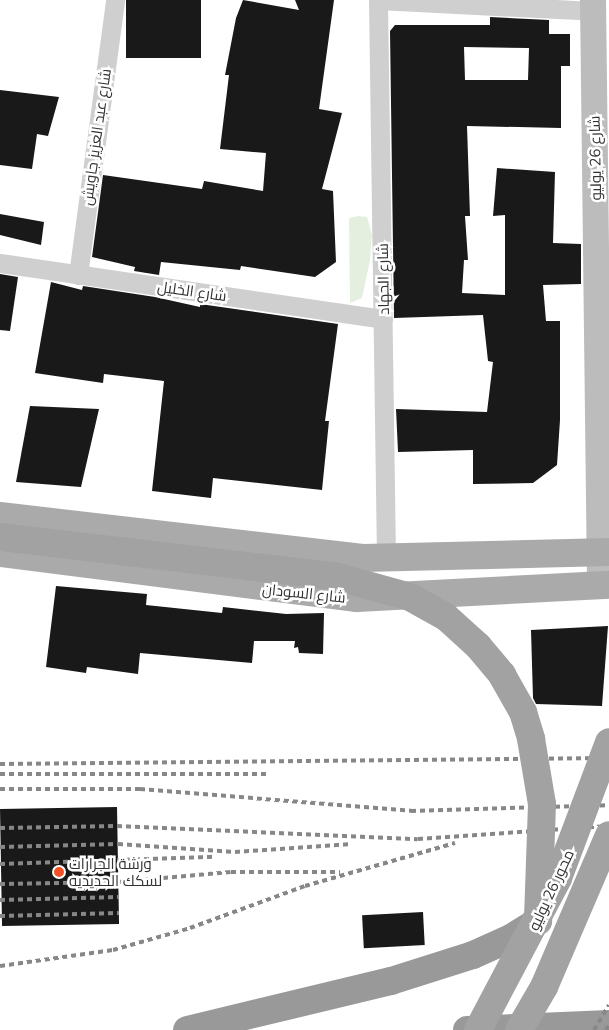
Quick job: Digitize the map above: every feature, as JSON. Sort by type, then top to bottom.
[{"type":"highway","points":[[0,537],[338,577],[410,597],[446,617],[478,646],[502,675],[522,712],[532,739],[542,804],[538,921],[511,938],[473,955],[391,981],[187,1030]]},
{"type":"highway","name":"محور 26 يوليو","points":[[478,1030],[538,921],[574,839],[609,742]]},
{"type":"highway","name":"محور 26 يوليو","points":[[519,1030],[544,986],[609,835]]},
{"type":"highway","points":[[467,1030],[609,1024]]},
{"type":"main road","name":"شارع 26 يوليو","points":[[593,6],[605,585]]},
{"type":"main road","points":[[0,516],[341,556],[386,559],[605,552]]},
{"type":"main road","name":"شارع السودان","points":[[0,553],[357,598],[605,585]]},
{"type":"street","name":"شارع عبد العزيز جاويش","points":[[78,275],[115,0]]},
{"type":"street","points":[[378,0],[593,6]]},
{"type":"street","name":"شارع الجهاد","points":[[378,0],[386,559]]},
{"type":"street","name":"شارع الخليل","points":[[0,263],[383,319]]},
{"type":"green space","points":[[367,217],[372,235],[370,260],[362,298],[350,303],[349,218]]},
{"type":"building","points":[[126,0],[201,0],[201,58],[126,58]]},
{"type":"building","points":[[243,0],[299,10],[295,0],[334,0],[319,109],[342,113],[322,189],[333,191],[336,262],[315,277],[241,266],[240,270],[161,262],[159,275],[134,271],[135,267],[92,257],[103,175],[202,189],[204,181],[263,191],[266,153],[220,149],[229,75],[225,75],[236,18]]},
{"type":"building","points":[[490,17],[549,20],[549,34],[570,34],[570,66],[561,66],[561,128],[467,126],[470,216],[465,216],[468,260],[464,260],[462,293],[505,295],[505,215],[493,216],[497,168],[555,172],[553,243],[581,244],[581,284],[543,285],[546,321],[560,321],[560,420],[557,465],[533,483],[473,484],[473,450],[398,452],[396,409],[487,412],[493,362],[488,361],[483,315],[394,318],[390,31],[395,25],[490,25]],"holes":[[[464,47],[529,48],[528,80],[465,80]]]},
{"type":"building","points":[[0,90],[59,97],[48,136],[37,134],[32,169],[0,165]]},
{"type":"building","points":[[0,214],[44,222],[41,245],[0,235]]},
{"type":"building","points":[[0,274],[18,277],[10,331],[0,330]]},
{"type":"building","points":[[51,282],[82,290],[83,286],[155,297],[200,307],[200,304],[338,324],[325,421],[329,421],[322,490],[213,478],[211,498],[152,491],[164,381],[104,374],[103,383],[35,373]]},
{"type":"building","points":[[30,406],[99,409],[81,487],[16,482]]},
{"type":"building","points":[[56,586],[147,594],[146,605],[222,613],[223,607],[286,614],[324,613],[323,654],[299,653],[298,647],[294,648],[295,641],[254,641],[252,663],[140,653],[138,674],[87,667],[86,673],[46,667]]},
{"type":"building","points":[[608,626],[602,706],[536,704],[533,698],[531,630]]},
{"type":"building","name":"ورشة الجرارات لسكك الحديديه","points":[[117,807],[119,924],[2,926],[0,809]]},
{"type":"building","points":[[423,912],[425,945],[364,948],[362,915]]},
{"type":"railway","points":[[0,764],[609,758]]},
{"type":"railway","points":[[0,774],[267,774]]},
{"type":"railway","points":[[0,789],[140,789],[411,811],[609,805]]},
{"type":"railway","points":[[0,828],[117,826],[418,839],[609,826]]},
{"type":"railway","points":[[0,966],[113,950],[190,928],[305,886],[455,843]]},
{"type":"railway","points":[[0,847],[118,844],[235,852],[352,844]]},
{"type":"railway","points":[[0,864],[215,857]]},
{"type":"railway","points":[[0,884],[118,882],[231,872],[340,872]]},
{"type":"railway","points":[[0,900],[119,897]]},
{"type":"railway","points":[[0,916],[119,913]]},
{"type":"railway","points":[[594,1030],[609,1005]]},
{"type":"railway","points":[[606,1030],[609,1026]]},
{"type":"place","name":"ورشة الجرارات لسكك الحديديه","points":[[59,872]]}]
